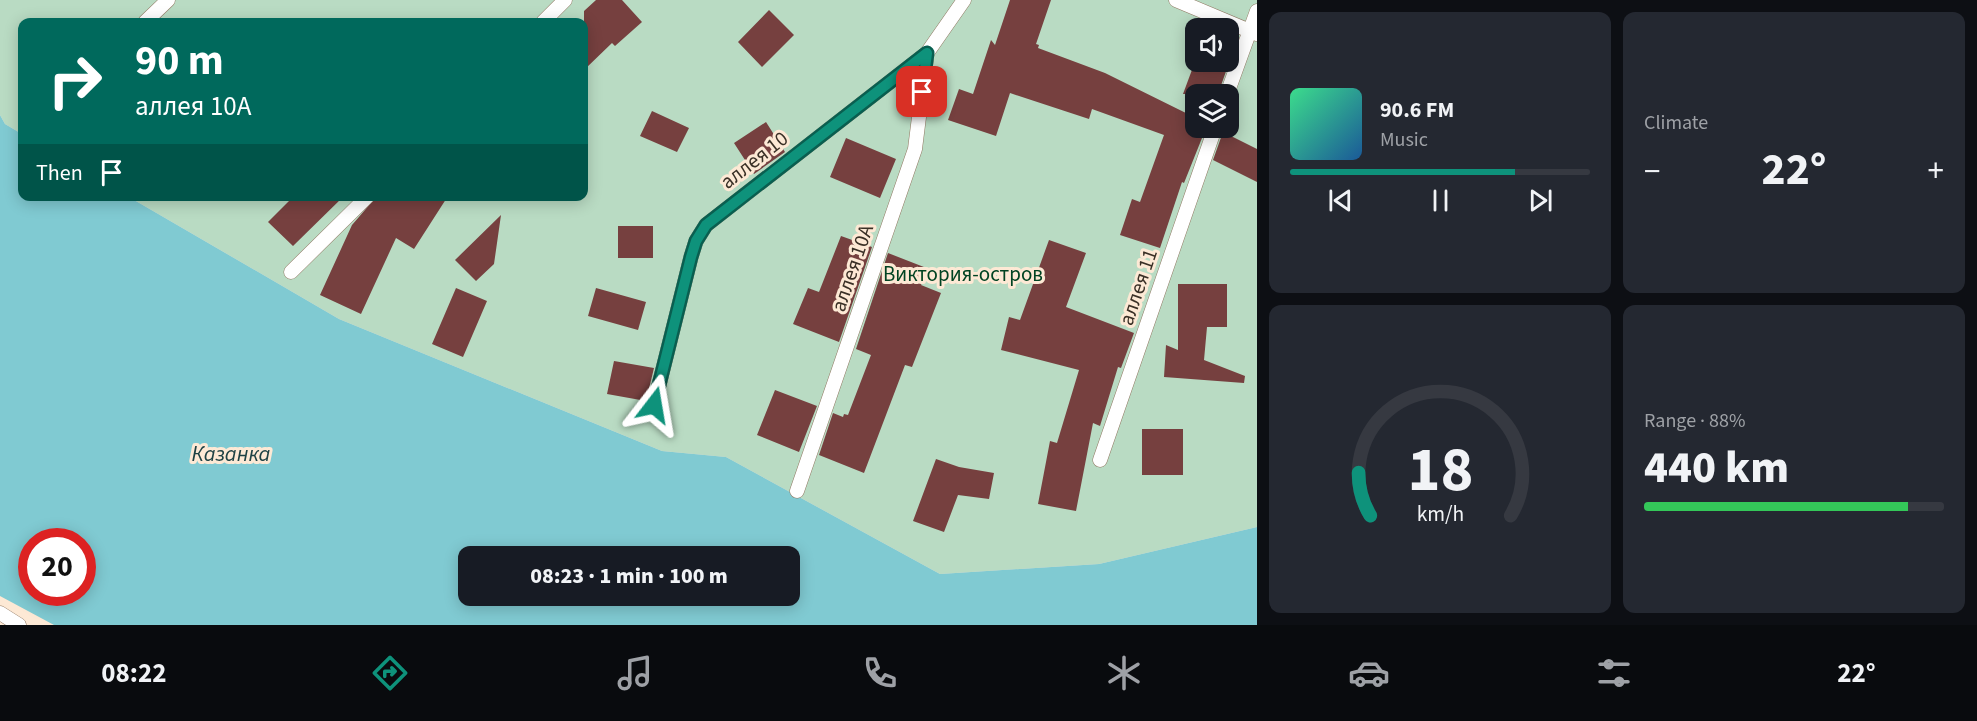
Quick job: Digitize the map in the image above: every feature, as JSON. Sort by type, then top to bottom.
[{"type":"lane","points":[[149,18],[168,0]]},
{"type":"lane","points":[[547,18],[565,0]]},
{"type":"lane","name":"аллея 10","points":[[654,405],[691,257],[696,241],[706,225],[927,53],[964,0]]},
{"type":"lane","points":[[1176,0],[1253,32]]},
{"type":"lane","points":[[1231,84],[1253,32],[1257,11]]},
{"type":"lane","name":"аллея 10А","points":[[797,491],[915,149],[927,53]]},
{"type":"lane","name":"аллея 11","points":[[1100,460],[1212,138]]},
{"type":"lane","points":[[291,272],[363,201]]},
{"type":"lane","points":[[0,614],[19,625]]},
{"type":"green space","name":"Виктория-остров","points":[[0,0],[1257,0],[1257,527],[1099,564],[940,574],[726,457],[662,451],[339,319],[136,201],[588,201],[588,18],[18,18],[18,132],[5,124],[0,115]]},
{"type":"water","name":"Казанка","points":[[0,115],[5,124],[18,132],[18,201],[136,201],[339,319],[662,451],[726,457],[940,574],[1099,564],[1257,527],[1257,625],[54,625],[19,606],[96,606],[96,528],[18,528],[18,606],[0,596]]},
{"type":"building","points":[[596,0],[622,0],[642,22],[615,46],[612,43],[588,66],[588,18],[584,18],[584,11]]},
{"type":"building","points":[[1010,0],[1051,0],[1036,44],[1039,45],[1038,48],[1105,73],[1185,113],[1185,138],[1202,138],[1184,183],[1182,182],[1160,248],[1120,235],[1132,199],[1140,202],[1164,135],[1092,109],[1089,119],[1010,93],[996,136],[948,120],[959,89],[973,94],[991,40],[995,45]]},
{"type":"building","points":[[769,10],[794,35],[762,67],[738,42]]},
{"type":"building","points":[[1191,72],[1226,72],[1222,84],[1187,84]]},
{"type":"building","points":[[652,111],[689,128],[677,152],[640,136]]},
{"type":"building","points":[[766,122],[785,152],[754,174],[734,143]]},
{"type":"building","points":[[846,138],[896,159],[880,198],[830,177]]},
{"type":"building","points":[[1221,138],[1235,138],[1257,149],[1257,182],[1213,160]]},
{"type":"building","points":[[289,201],[339,201],[293,246],[268,222]]},
{"type":"building","points":[[373,201],[445,201],[414,249],[396,238],[361,314],[320,295],[352,225]]},
{"type":"building","points":[[501,215],[494,264],[476,281],[455,260]]},
{"type":"building","points":[[618,226],[653,226],[653,258],[618,258]]},
{"type":"building","points":[[841,236],[872,247],[839,342],[793,324],[808,288],[819,292]]},
{"type":"building","points":[[1049,240],[1086,253],[1066,307],[1134,333],[1121,368],[1118,367],[1100,426],[1093,423],[1076,511],[1038,504],[1050,441],[1057,443],[1079,370],[1001,350],[1009,317],[1020,320]]},
{"type":"building","points":[[888,253],[929,269],[921,285],[941,293],[912,367],[905,365],[864,473],[819,455],[833,413],[843,417],[844,414],[848,415],[871,355],[856,349]]},
{"type":"building","points":[[1178,284],[1227,284],[1227,327],[1207,327],[1204,360],[1245,376],[1244,383],[1164,377],[1166,345],[1178,350]]},
{"type":"building","points":[[456,288],[487,301],[463,357],[432,344]]},
{"type":"building","points":[[596,288],[646,302],[638,330],[588,316]]},
{"type":"building","points":[[614,361],[654,368],[646,401],[607,394]]},
{"type":"building","points":[[775,390],[817,406],[799,452],[757,435]]},
{"type":"building","points":[[1142,429],[1183,429],[1183,475],[1142,475]]},
{"type":"building","points":[[936,459],[959,467],[994,473],[989,499],[958,495],[944,532],[913,521]]},
{"type":"route","points":[[654,405],[691,257],[696,241],[706,225],[927,53],[922,92]]}]
